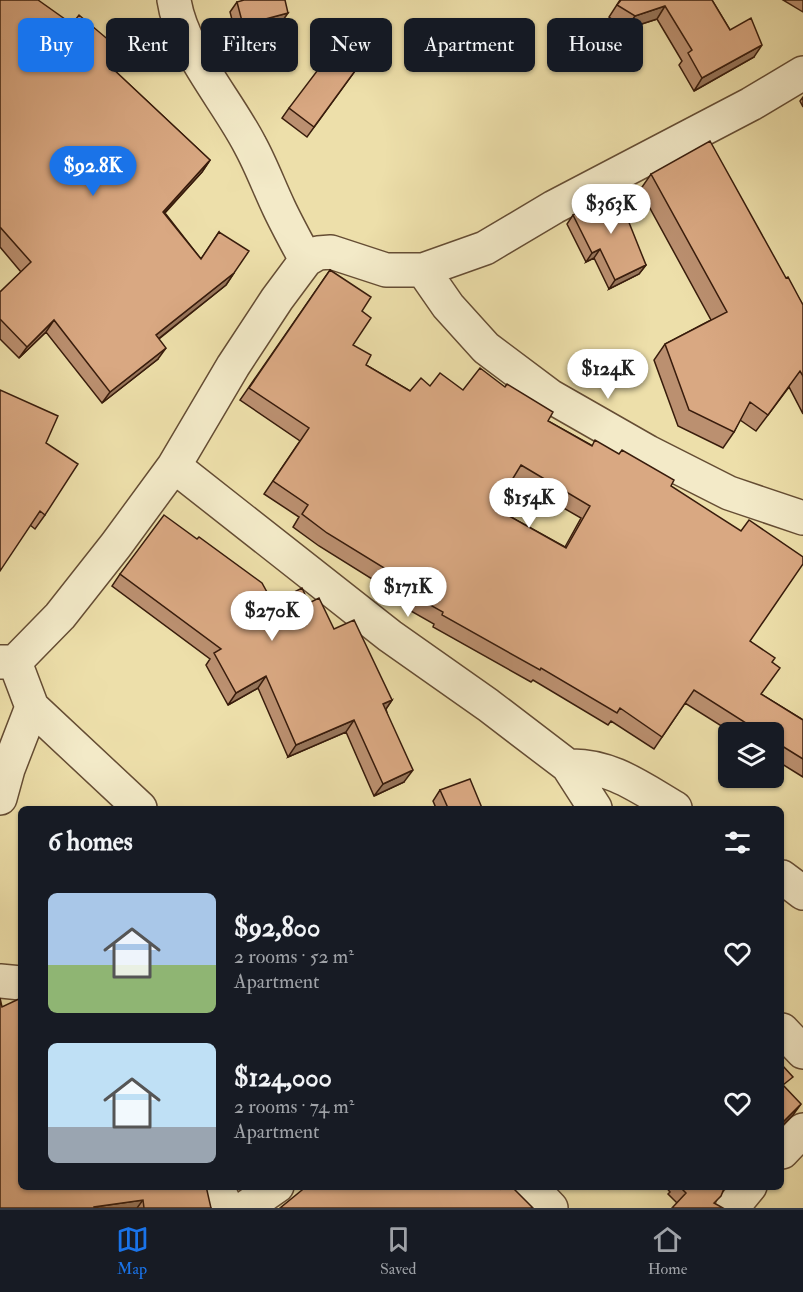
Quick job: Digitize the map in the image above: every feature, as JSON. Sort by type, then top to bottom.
[{"type":"street","points":[[174,0],[196,60],[250,145],[306,260]]},
{"type":"street","points":[[138,806],[32,707],[7,662],[60,616],[116,545],[174,466],[233,366],[277,298],[306,260],[318,253],[331,252],[386,270],[423,270],[485,248],[554,207],[750,104],[803,73]]},
{"type":"street","points":[[423,270],[448,306],[486,348],[550,396],[648,452],[729,493],[803,518]]},
{"type":"street","points":[[174,466],[390,636],[488,705],[568,766],[594,806]]},
{"type":"street","points":[[0,798],[8,769],[32,707]]},
{"type":"street","points":[[568,766],[581,765],[623,778],[672,806]]},
{"type":"street","points":[[784,879],[803,893]]},
{"type":"street","points":[[0,981],[18,983]]},
{"type":"street","points":[[784,1032],[803,1052]]},
{"type":"street","points":[[784,1150],[803,1130]]},
{"type":"street","points":[[218,1190],[227,1208]]},
{"type":"street","points":[[245,1208],[271,1190]]},
{"type":"street","points":[[534,1190],[551,1208]]},
{"type":"street","points":[[732,1208],[747,1190]]},
{"type":"building","points":[[0,0],[38,0],[64,18],[18,18],[18,72],[94,72],[94,28],[106,38],[106,72],[116,72],[210,160],[163,212],[201,259],[219,232],[249,251],[234,273],[156,335],[166,348],[110,392],[54,320],[27,347],[0,319],[0,292],[31,262],[0,227]]},
{"type":"building","points":[[285,0],[288,13],[269,18],[241,18],[237,2]]},
{"type":"building","points":[[621,0],[712,0],[730,30],[751,18],[762,45],[702,78],[688,53],[692,50],[665,6],[635,16],[617,5]]},
{"type":"building","points":[[316,72],[354,72],[314,127],[289,108]]},
{"type":"building","points":[[710,141],[803,305],[803,376],[800,371],[768,415],[750,402],[734,432],[689,410],[665,344],[727,312],[651,174]]},
{"type":"building","points":[[616,190],[646,265],[615,280],[600,249],[592,253],[573,215]]},
{"type":"building","points":[[330,270],[371,297],[362,311],[371,318],[353,345],[371,355],[366,365],[410,391],[421,378],[430,386],[440,373],[463,390],[480,368],[505,387],[507,384],[553,412],[548,421],[592,446],[595,440],[619,454],[622,450],[674,480],[671,486],[741,531],[749,520],[803,557],[803,564],[750,641],[775,658],[772,662],[780,668],[761,694],[803,720],[803,759],[784,747],[784,722],[744,722],[694,690],[662,737],[620,708],[617,713],[541,668],[540,670],[442,615],[443,612],[389,582],[394,574],[327,533],[302,514],[308,505],[273,481],[309,428],[249,388]],"holes":[[[521,465],[590,506],[566,548],[495,508]]]},
{"type":"building","points":[[0,390],[58,416],[46,443],[78,464],[45,515],[40,511],[0,571]]},
{"type":"building","points":[[164,515],[197,539],[199,537],[262,583],[273,603],[302,588],[309,603],[319,598],[334,629],[354,620],[392,700],[383,704],[413,770],[383,784],[354,720],[296,745],[266,676],[236,693],[214,653],[221,649],[120,574]]},
{"type":"building","points":[[470,779],[481,806],[447,806],[440,790]]},
{"type":"building","points":[[0,998],[2,1007],[18,999],[18,1190],[207,1190],[211,1208],[144,1208],[143,1200],[94,1208],[0,1208]]},
{"type":"building","points":[[784,1067],[793,1077],[784,1084]]},
{"type":"building","points":[[784,1086],[801,1104],[784,1121]]},
{"type":"building","points":[[302,1190],[515,1190],[533,1208],[280,1208]]},
{"type":"building","points":[[683,1190],[723,1190],[714,1203],[723,1208],[672,1208],[686,1193]]}]
